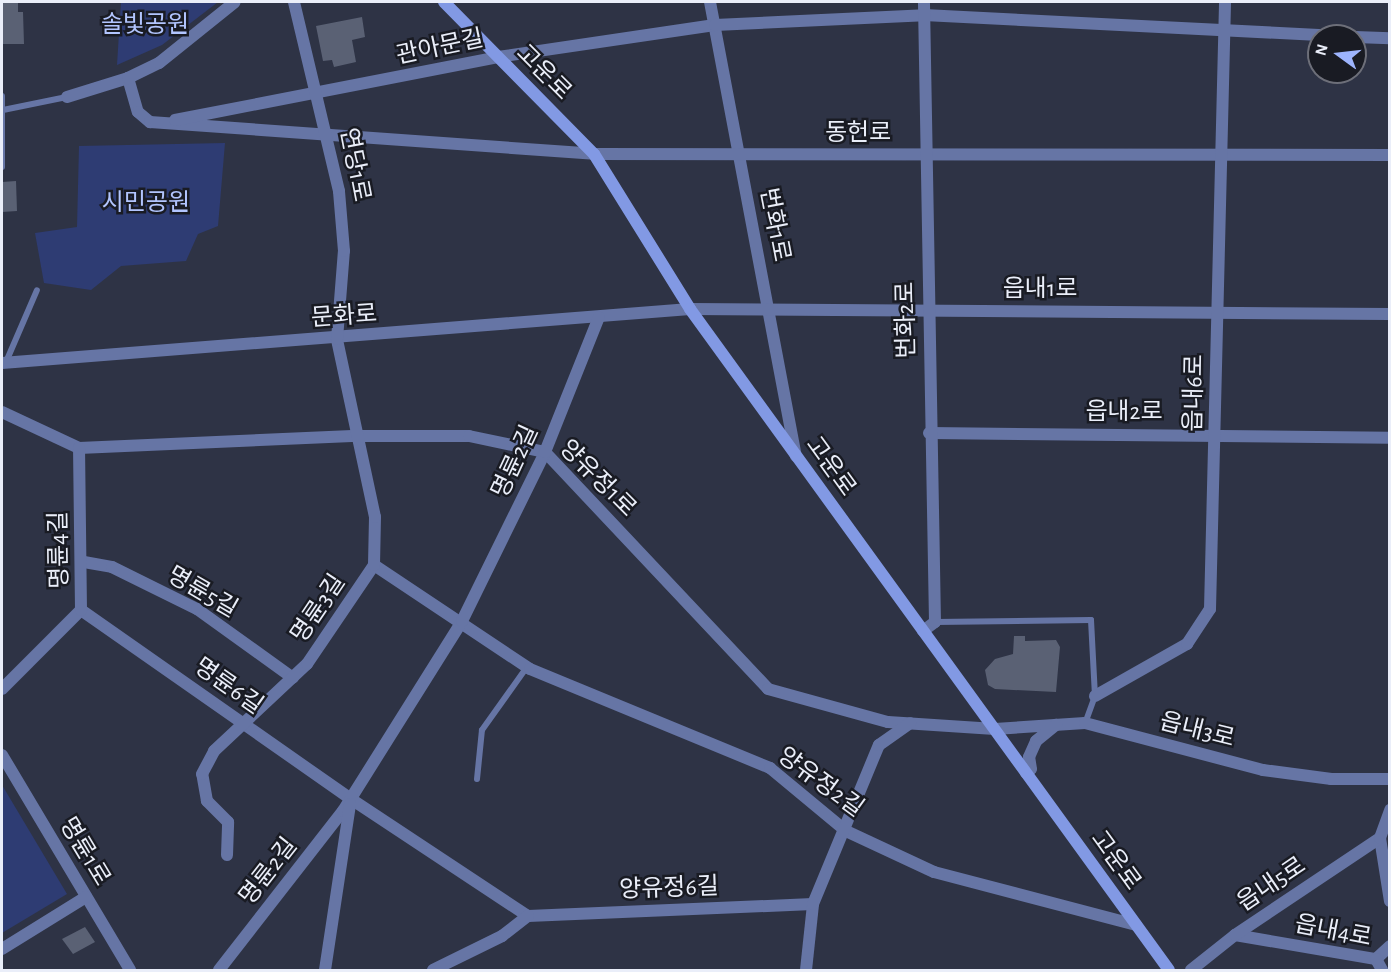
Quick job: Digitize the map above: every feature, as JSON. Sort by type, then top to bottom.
[{"type":"street","points":[[67,97],[128,78],[170,57],[236,2]]},
{"type":"street","name":"연당1로","points":[[294,2],[328,135],[344,251],[337,339]]},
{"type":"street","name":"고운로","points":[[444,2],[594,154],[690,309],[1169,970]]},
{"type":"street","name":"번화1로","points":[[710,2],[796,456]]},
{"type":"street","name":"번화2로","points":[[924,2],[929,433],[935,622]]},
{"type":"street","name":"읍내6로","points":[[1095,696],[1187,644],[1210,609],[1226,2]]},
{"type":"street","name":"관아문길","points":[[159,123],[498,57],[715,25],[924,15],[1307,34]]},
{"type":"street","points":[[1367,37],[1389,38]]},
{"type":"street","points":[[128,78],[140,116],[159,123],[328,135]]},
{"type":"street","name":"동헌로","points":[[328,135],[594,154],[1389,155]]},
{"type":"street","name":"문화로","points":[[4,362],[337,339],[690,309]]},
{"type":"street","name":"읍내1로","points":[[690,309],[1389,314]]},
{"type":"street","name":"명륜2길","points":[[219,970],[351,799],[462,621],[545,452],[598,317]]},
{"type":"street","name":"명륜3길","points":[[227,855],[228,822],[207,801],[202,774],[214,751],[307,664],[374,565],[375,517],[337,339]]},
{"type":"street","name":"양유정1로","points":[[2,412],[79,448],[358,436],[470,435],[545,452],[768,689],[888,722],[994,729]]},
{"type":"street","name":"읍내2로","points":[[929,433],[1215,434],[1389,438]]},
{"type":"street","name":"명륜4길","points":[[2,689],[81,610],[84,562],[79,448]]},
{"type":"street","name":"명륜5길","points":[[84,562],[112,567],[198,609],[293,678]]},
{"type":"street","points":[[374,565],[462,621]]},
{"type":"street","name":"명륜6길","points":[[81,610],[351,799]]},
{"type":"street","name":"양유정2길","points":[[462,621],[527,667],[770,768],[846,831],[934,872],[1136,925]]},
{"type":"street","points":[[923,631],[935,622]]},
{"type":"street","points":[[806,970],[813,904],[846,831],[879,745],[910,723]]},
{"type":"street","points":[[1026,773],[1031,769],[1029,757],[1036,741],[1061,723]]},
{"type":"street","name":"읍내3로","points":[[994,729],[1085,723],[1263,770],[1332,779],[1389,779]]},
{"type":"street","name":"명륜1로","points":[[2,755],[130,970]]},
{"type":"street","points":[[351,799],[528,916],[502,936],[433,970]]},
{"type":"street","name":"명륜2길","points":[[326,970],[351,799]]},
{"type":"street","points":[[1389,810],[1380,838],[1389,901]]},
{"type":"street","name":"읍내5로","points":[[1191,970],[1234,935],[1380,838]]},
{"type":"street","points":[[2,949],[86,897]]},
{"type":"street","name":"양유정6길","points":[[528,916],[813,904]]},
{"type":"street","name":"읍내4로","points":[[1234,935],[1376,959],[1382,970]]},
{"type":"street","points":[[1376,959],[1389,946]]},
{"type":"lane","points":[[2,96],[2,166]]},
{"type":"lane","points":[[3,110],[67,97]]},
{"type":"lane","points":[[4,362],[37,290]]},
{"type":"lane","points":[[935,622],[1091,620],[1095,696],[1085,723]]},
{"type":"lane","points":[[477,779],[482,730],[527,667]]},
{"type":"green space","name":"솔빛공원","points":[[121,2],[218,2],[162,45],[117,65]]},
{"type":"green space","name":"시민공원","points":[[225,143],[218,226],[198,234],[186,261],[121,266],[91,290],[44,283],[35,233],[77,227],[79,146]]},
{"type":"green space","points":[[2,785],[67,894],[2,933]]},
{"type":"building","points":[[2,2],[18,2],[18,12],[23,12],[24,44],[2,44]]},
{"type":"building","points":[[362,17],[365,37],[352,40],[356,62],[334,67],[332,60],[323,61],[316,26]]},
{"type":"building","points":[[16,181],[17,211],[2,212],[2,182]]},
{"type":"building","points":[[1014,636],[1025,636],[1025,641],[1056,640],[1060,647],[1056,692],[995,689],[988,685],[985,670],[995,659],[1013,654]]},
{"type":"building","points":[[85,927],[95,942],[73,954],[62,939]]}]
